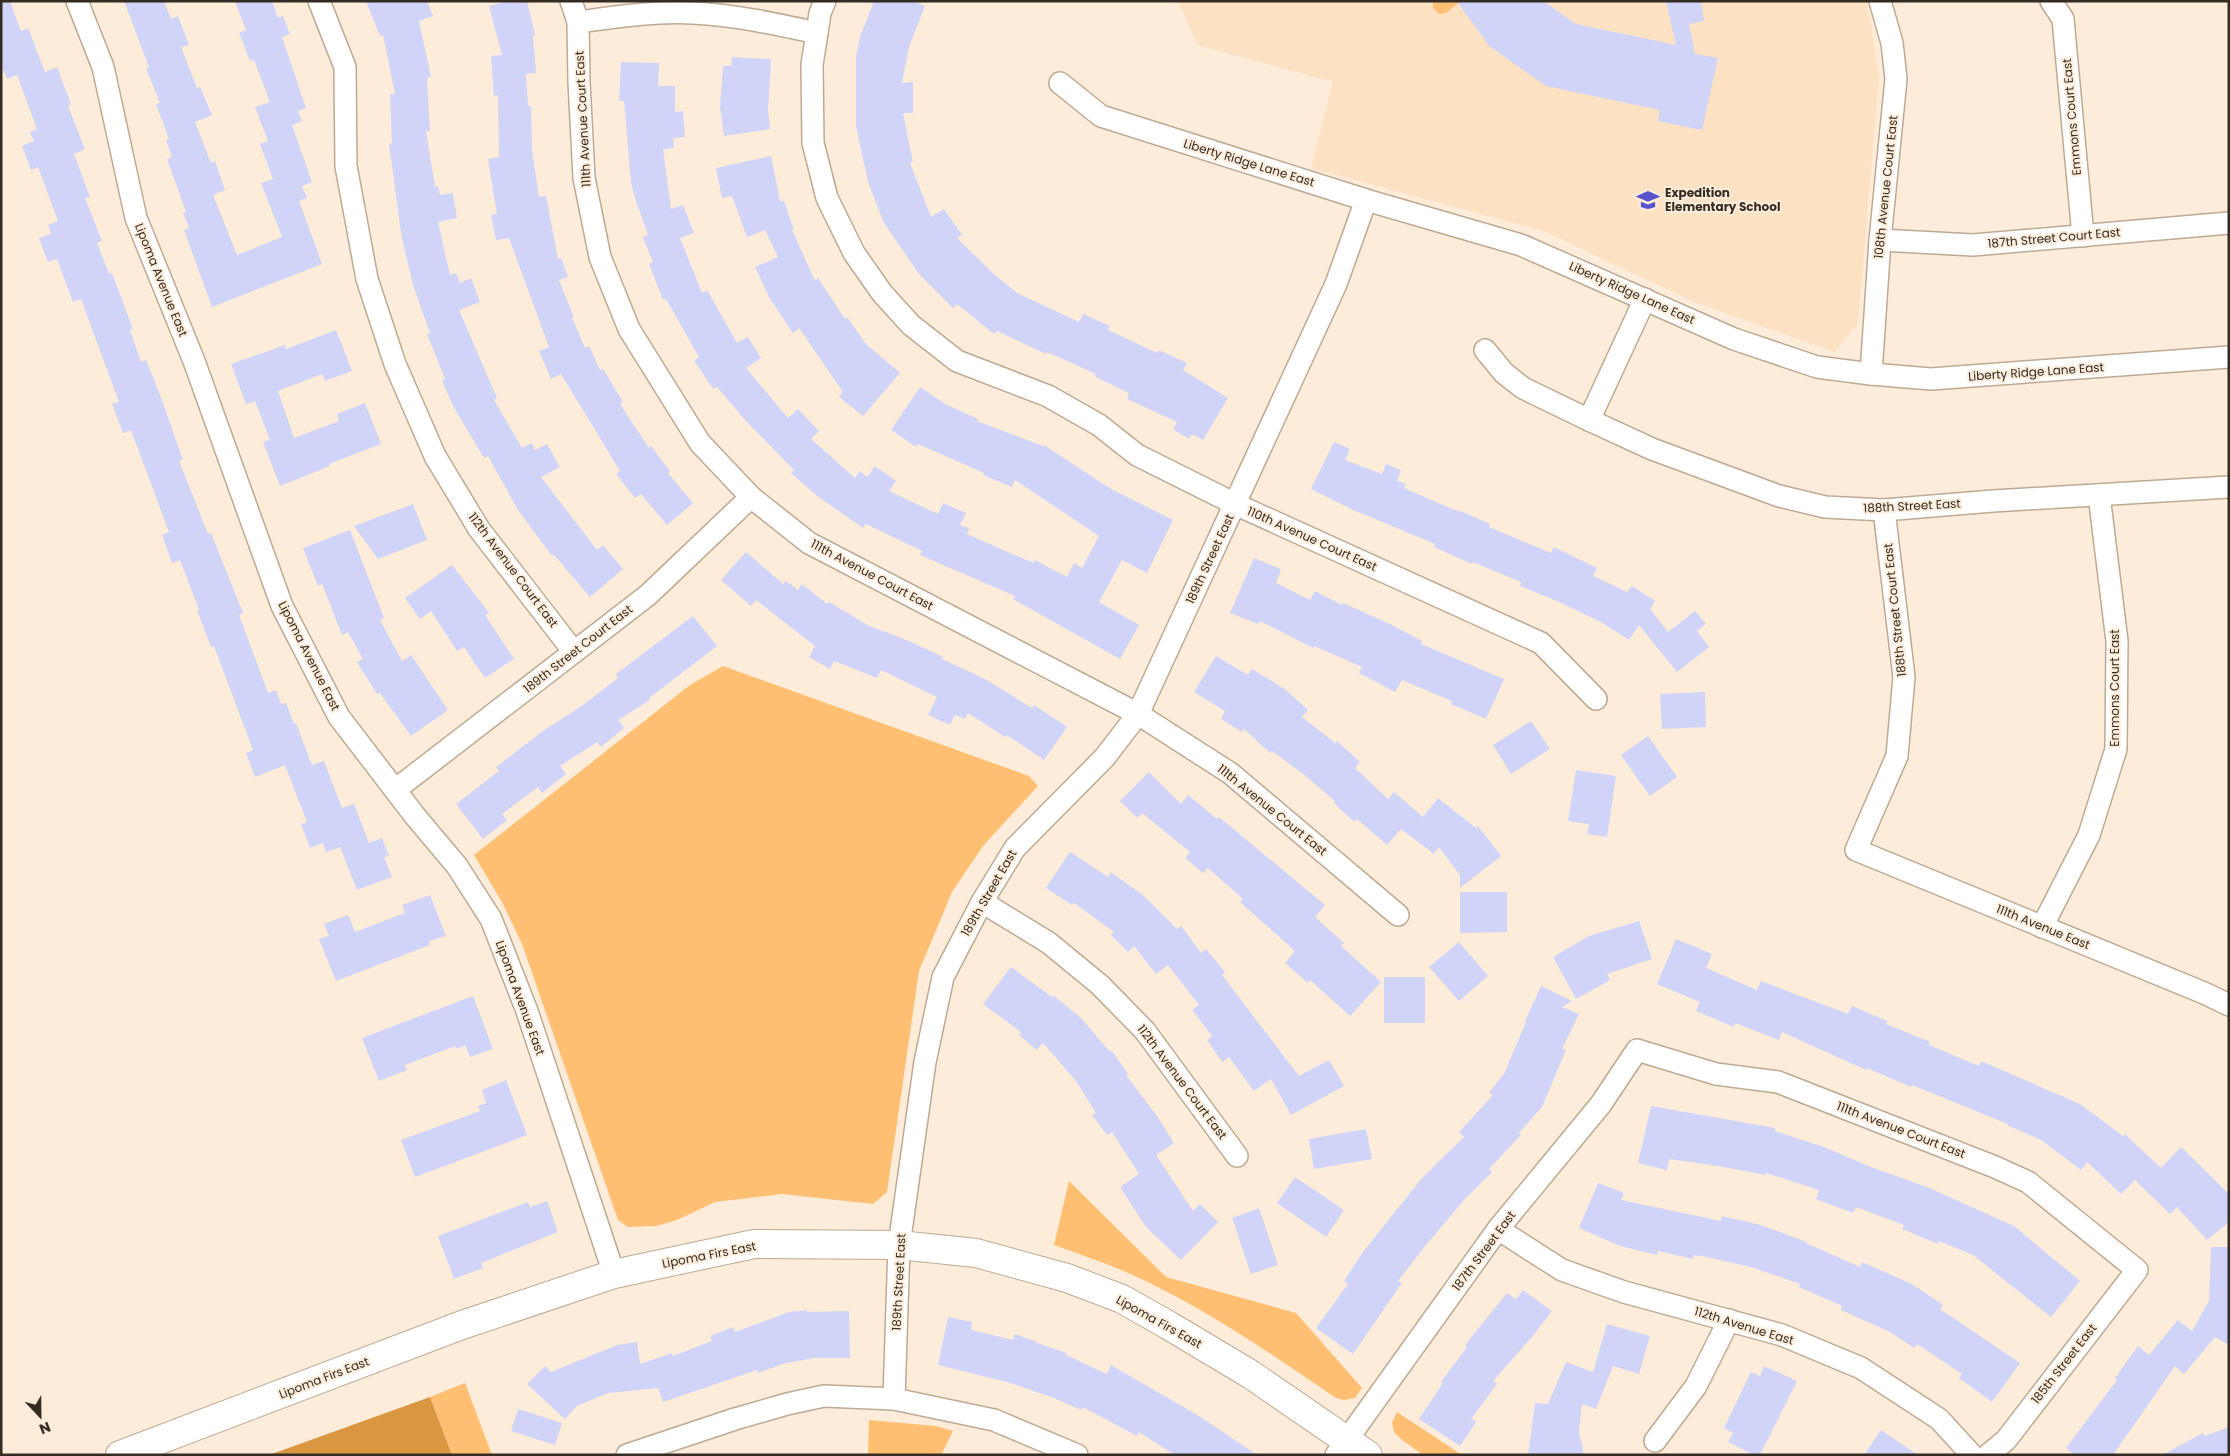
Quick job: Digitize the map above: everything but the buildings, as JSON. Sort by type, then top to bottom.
[{"type":"street","name":"Lipoma Avenue East","points":[[77,1],[103,67],[136,218],[194,361],[282,606],[339,717],[457,866],[491,919],[527,1011],[614,1274]]},
{"type":"street","name":"112th Avenue Court East","points":[[320,1],[345,67],[346,166],[367,279],[395,364],[435,456],[479,529],[574,652]]},
{"type":"street","name":"111th Avenue Court East","points":[[571,1],[578,22],[584,178],[600,257],[629,329],[700,443],[751,497],[809,543],[1138,714],[1230,773],[1398,915]]},
{"type":"street","name":"110th Avenue Court East","points":[[825,1],[820,13],[812,65],[813,143],[827,198],[854,253],[882,293],[911,325],[957,361],[1048,396],[1099,425],[1137,455],[1235,504],[1541,643],[1596,699]]},
{"type":"street","name":"108th Avenue Court East","points":[[1871,374],[1880,240],[1896,79],[1892,43],[1880,1]]},
{"type":"street","name":"Emmons Court East","points":[[2052,1],[2063,20],[2083,236]]},
{"type":"street","points":[[578,22],[640,14],[692,13],[748,18],[817,33]]},
{"type":"street","name":"Liberty Ridge Lane East","points":[[1060,83],[1101,116],[1366,200],[1521,244],[1734,339],[1817,367],[1931,379],[2229,357]]},
{"type":"street","name":"189th Street East","points":[[894,1399],[899,1245],[926,1062],[943,977],[982,902],[1015,848],[1105,757],[1138,714],[1336,284],[1366,200]]},
{"type":"street","name":"187th Street Court East","points":[[1880,240],[1973,245],[2229,223]]},
{"type":"street","points":[[1589,420],[1645,299]]},
{"type":"street","name":"188th Street East","points":[[1485,350],[1504,373],[1523,388],[1589,420],[1652,449],[1779,496],[1825,507],[1884,510],[2229,487]]},
{"type":"street","name":"Emmons Court East","points":[[2042,927],[2089,835],[2116,749],[2117,641],[2099,495]]},
{"type":"street","name":"189th Street Court East","points":[[395,790],[648,595],[751,497]]},
{"type":"street","name":"188th Street Court East","points":[[1856,850],[1897,756],[1904,678],[1884,510]]},
{"type":"street","name":"111th Avenue East","points":[[1856,850],[2229,1005]]},
{"type":"street","name":"112th Avenue Court East","points":[[982,902],[1049,943],[1100,984],[1145,1031],[1237,1156]]},
{"type":"street","name":"111th Avenue Court East","points":[[1637,1050],[1716,1074],[1778,1082],[2028,1182],[2137,1270]]},
{"type":"street","name":"187th Street East","points":[[1341,1447],[1498,1230],[1602,1104],[1637,1050]]},
{"type":"street","name":"112th Avenue East","points":[[1498,1230],[1562,1270],[1624,1292],[1782,1335],[1861,1368],[1939,1419],[1972,1455]]},
{"type":"street","name":"Lipoma Firs East","points":[[120,1455],[462,1325],[614,1274],[754,1244],[899,1245],[976,1253],[1067,1278],[1122,1299],[1250,1374],[1341,1447],[1368,1455]]},
{"type":"street","name":"185th Street East","points":[[1988,1455],[2006,1440],[2137,1270]]},
{"type":"street","points":[[1655,1441],[1696,1386],[1729,1320]]},
{"type":"street","points":[[627,1455],[735,1419],[787,1404],[824,1396],[894,1399],[994,1420],[1069,1453]]},
{"type":"shaded area","name":"Expedition Elementary School","points":[[1178,1],[1867,1],[1879,75],[1858,323],[1835,352],[1694,302],[1544,231],[1311,168],[1333,82],[1198,45]]},
{"type":"shaded area","points":[[1433,1],[1461,1],[1446,13],[1439,14],[1433,8]]},
{"type":"shaded area","points":[[723,666],[1029,776],[1038,786],[983,846],[952,892],[919,971],[887,1192],[873,1204],[782,1194],[715,1202],[677,1220],[656,1226],[628,1227],[618,1220],[522,944],[503,904],[474,855],[690,685]]},
{"type":"shaded area","points":[[1069,1181],[1166,1277],[1296,1313],[1362,1388],[1355,1398],[1344,1400],[1336,1398],[1234,1330],[1154,1285],[1117,1268],[1054,1245]]},
{"type":"shaded area","points":[[465,1383],[492,1455],[452,1455],[430,1397]]},
{"type":"shaded area","points":[[430,1397],[452,1455],[269,1455]]},
{"type":"shaded area","points":[[1397,1412],[1462,1455],[1423,1455],[1394,1432],[1392,1423]]},
{"type":"shaded area","points":[[869,1420],[936,1426],[953,1431],[941,1455],[868,1455]]},
{"type":"place","name":"Expedition Elementary School","points":[[1648,200]]}]
